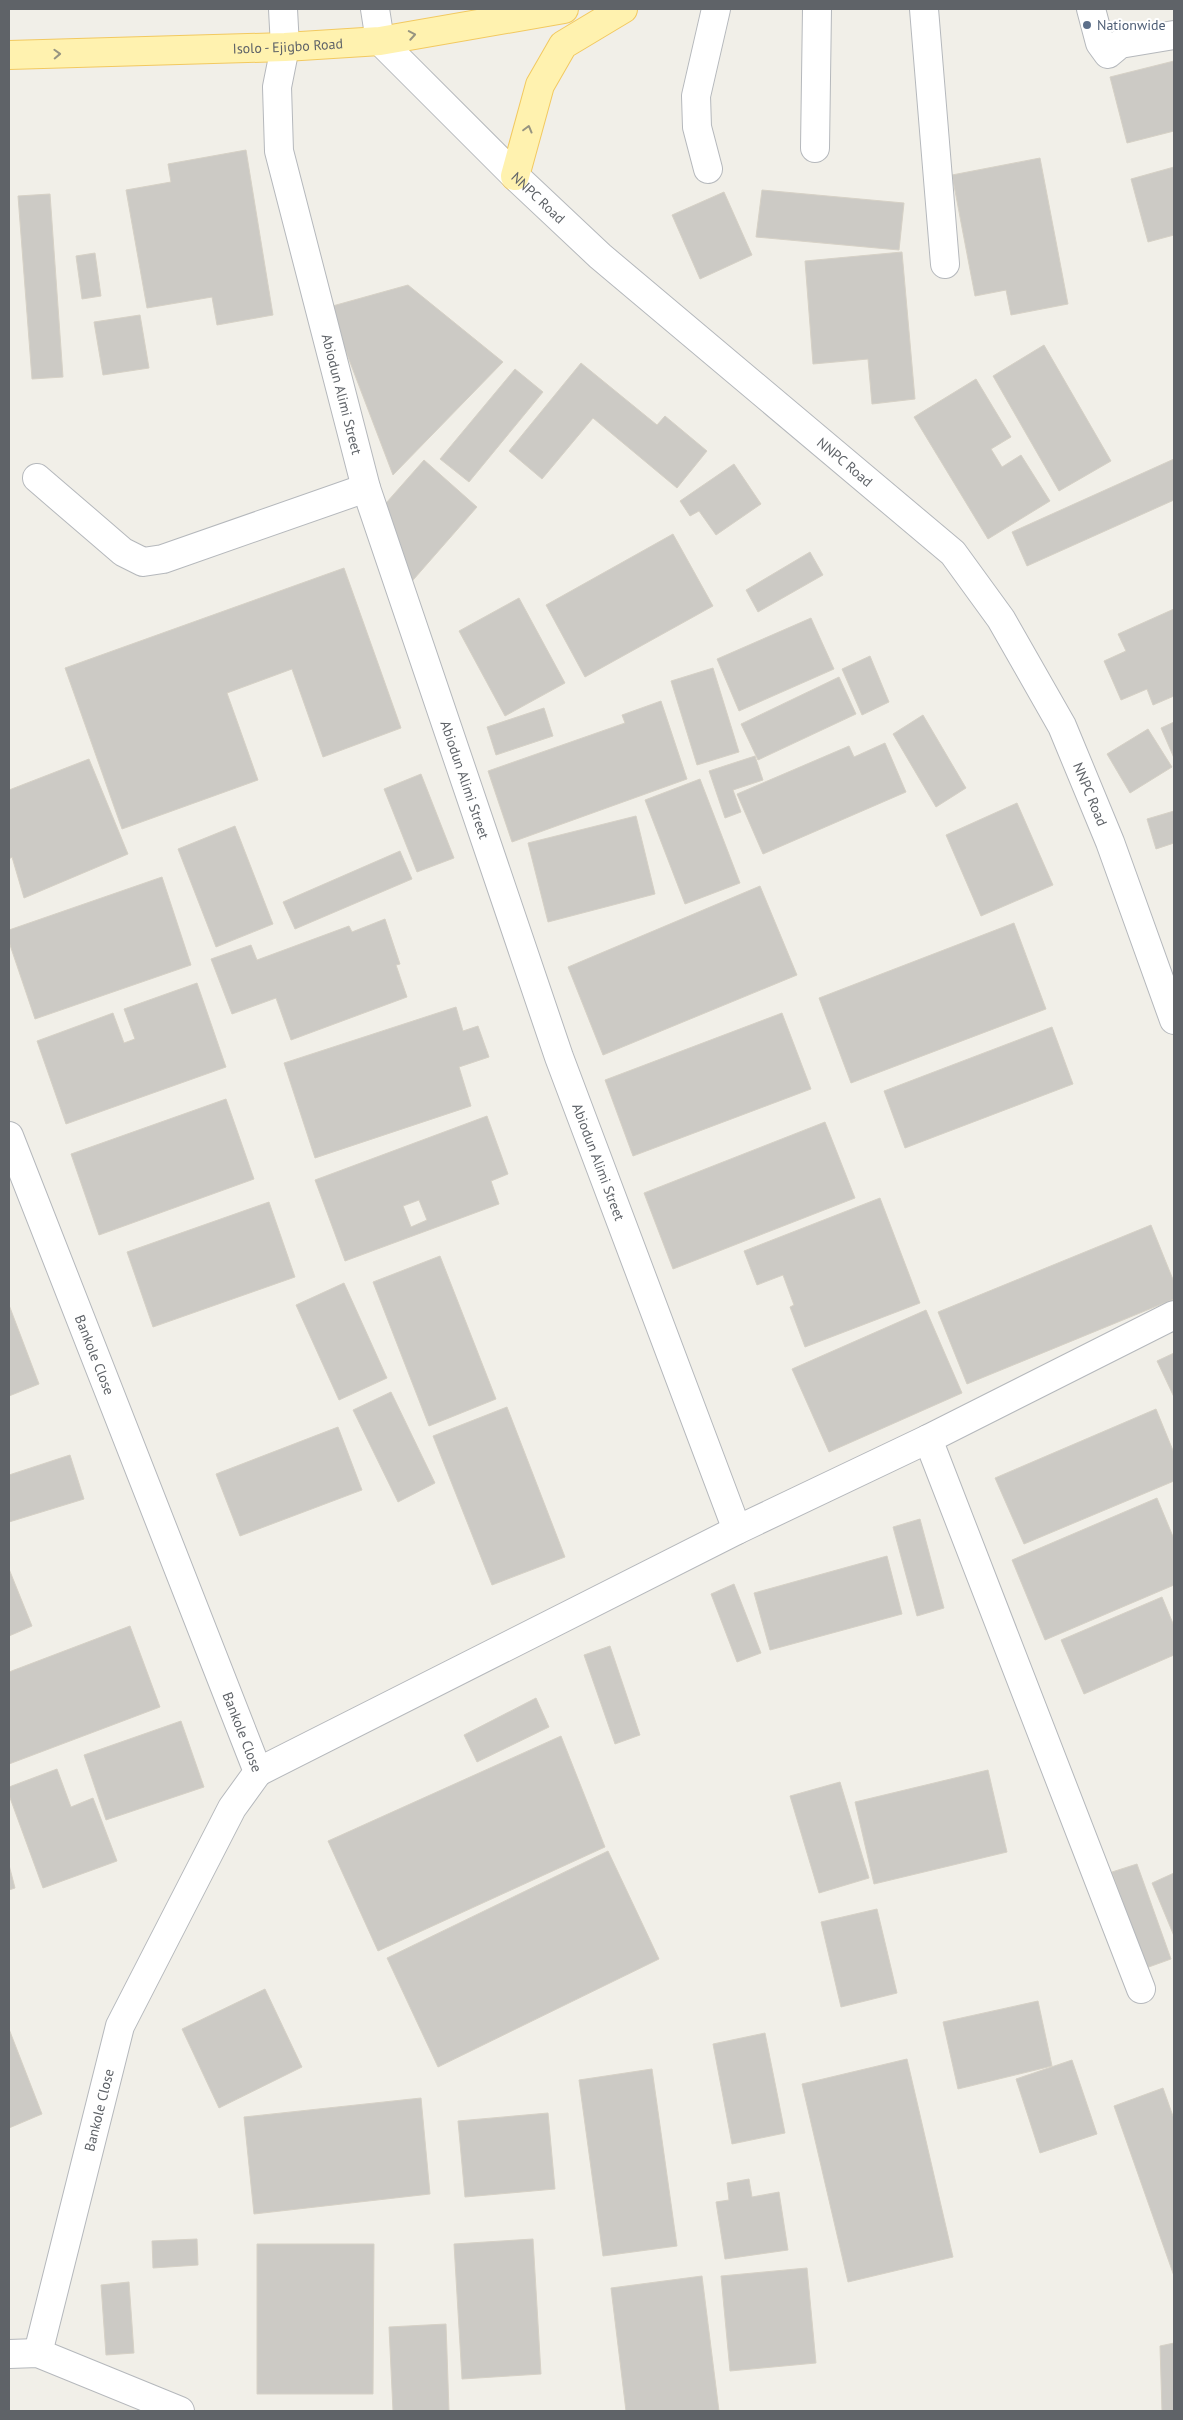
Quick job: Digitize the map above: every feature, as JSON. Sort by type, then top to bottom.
[{"type":"main road","name":"Isolo - Ejigbo Road","points":[[9,55],[285,47],[380,40],[564,9]]},
{"type":"main road","points":[[515,176],[540,85],[563,46],[623,9]]},
{"type":"street","name":"Abiodun Alimi Street","points":[[282,9],[285,47],[277,87],[279,151],[366,488],[559,1057],[737,1530]]},
{"type":"street","points":[[375,9],[380,40]]},
{"type":"street","points":[[708,168],[697,127],[696,96],[716,9]]},
{"type":"street","points":[[816,148],[817,9]]},
{"type":"street","points":[[924,9],[945,264]]},
{"type":"street","points":[[1091,9],[1100,43],[1108,54],[1120,44],[1174,36]]},
{"type":"street","name":"NNPC Road","points":[[380,40],[515,176],[600,256],[953,553],[1001,619],[1062,726],[1110,842],[1174,1020]]},
{"type":"street","points":[[37,478],[124,552],[142,562],[162,559],[366,488]]},
{"type":"street","name":"Bankole Close","points":[[9,1136],[258,1772],[232,1808],[120,2026],[38,2353]]},
{"type":"street","points":[[258,1772],[737,1530],[928,1439],[1174,1315]]},
{"type":"street","points":[[928,1439],[1141,1989]]},
{"type":"street","points":[[9,2354],[38,2353],[180,2411]]},
{"type":"building","points":[[1174,61],[1174,131],[1127,143],[1110,77]]},
{"type":"building","points":[[246,150],[273,315],[217,325],[212,297],[147,308],[126,190],[171,182],[168,164]]},
{"type":"building","points":[[1040,158],[1068,304],[1011,315],[1006,290],[975,296],[952,175]]},
{"type":"building","points":[[1174,167],[1174,235],[1148,242],[1131,179]]},
{"type":"building","points":[[762,190],[904,203],[899,250],[756,237]]},
{"type":"building","points":[[724,192],[752,255],[700,279],[672,215]]},
{"type":"building","points":[[50,194],[63,377],[32,379],[18,196]]},
{"type":"building","points":[[902,252],[915,399],[872,404],[868,359],[813,364],[805,261]]},
{"type":"building","points":[[95,253],[101,296],[82,299],[76,256]]},
{"type":"building","points":[[408,285],[503,362],[393,475],[329,307]]},
{"type":"building","points":[[140,315],[149,368],[103,375],[94,322]]},
{"type":"building","points":[[1044,345],[1111,461],[1059,491],[993,376]]},
{"type":"building","points":[[581,363],[657,425],[665,416],[707,451],[677,488],[593,418],[542,479],[509,451]]},
{"type":"building","points":[[515,369],[543,392],[469,482],[440,459]]},
{"type":"building","points":[[976,379],[1011,437],[991,449],[1002,467],[1021,455],[1050,501],[988,539],[914,417]]},
{"type":"building","points":[[1174,459],[1174,500],[1027,566],[1012,532]]},
{"type":"building","points":[[424,460],[477,507],[407,587],[379,511]]},
{"type":"building","points":[[734,464],[761,504],[716,535],[699,511],[690,516],[680,501]]},
{"type":"building","points":[[673,534],[713,606],[585,677],[546,605]]},
{"type":"building","points":[[810,552],[823,575],[758,612],[746,590]]},
{"type":"building","points":[[344,568],[401,728],[323,757],[292,669],[227,693],[258,780],[122,829],[65,668]]},
{"type":"building","points":[[519,598],[565,683],[505,716],[459,631]]},
{"type":"building","points":[[1174,609],[1174,696],[1153,705],[1147,689],[1121,700],[1104,661],[1126,651],[1118,634]]},
{"type":"building","points":[[811,618],[834,669],[739,711],[717,659]]},
{"type":"building","points":[[870,656],[889,702],[862,715],[842,669]]},
{"type":"building","points":[[713,668],[739,752],[697,765],[671,681]]},
{"type":"building","points":[[839,677],[856,714],[758,760],[741,724]]},
{"type":"building","points":[[661,701],[687,779],[512,842],[488,771],[625,723],[622,715]]},
{"type":"building","points":[[544,708],[553,736],[496,755],[487,727]]},
{"type":"building","points":[[923,715],[966,788],[936,807],[893,734]]},
{"type":"building","points":[[1174,722],[1174,758],[1161,728]]},
{"type":"building","points":[[1148,729],[1172,767],[1130,793],[1107,754]]},
{"type":"building","points":[[885,743],[906,792],[763,854],[737,794],[849,746],[854,757]]},
{"type":"building","points":[[755,756],[763,780],[733,790],[741,812],[725,818],[709,771]]},
{"type":"building","points":[[89,759],[128,854],[24,898],[12,857],[9,859],[9,790]]},
{"type":"building","points":[[421,774],[454,858],[417,872],[384,789]]},
{"type":"building","points":[[700,779],[740,883],[685,904],[645,800]]},
{"type":"building","points":[[1017,803],[1053,885],[981,916],[946,835]]},
{"type":"building","points":[[1174,811],[1174,843],[1156,849],[1147,819]]},
{"type":"building","points":[[636,816],[655,894],[548,922],[528,843]]},
{"type":"building","points":[[235,826],[273,924],[216,947],[178,849]]},
{"type":"building","points":[[400,851],[412,879],[295,929],[283,902]]},
{"type":"building","points":[[162,877],[191,965],[35,1019],[9,942],[9,930]]},
{"type":"building","points":[[760,886],[797,975],[603,1055],[568,967]]},
{"type":"building","points":[[385,919],[400,964],[396,965],[407,997],[291,1040],[276,998],[232,1014],[211,959],[251,945],[257,960],[349,926],[352,932]]},
{"type":"building","points":[[1014,923],[1046,1009],[851,1083],[819,998]]},
{"type":"building","points":[[197,983],[226,1067],[66,1124],[37,1041],[113,1013],[124,1043],[135,1039],[124,1009]]},
{"type":"building","points":[[456,1007],[463,1031],[478,1026],[489,1057],[459,1067],[471,1106],[315,1158],[284,1063]]},
{"type":"building","points":[[782,1013],[811,1089],[633,1156],[605,1080]]},
{"type":"building","points":[[1052,1027],[1073,1084],[905,1148],[884,1091]]},
{"type":"building","points":[[226,1099],[254,1179],[99,1235],[71,1154]]},
{"type":"building","points":[[487,1116],[508,1174],[491,1181],[499,1204],[345,1261],[315,1180]],"holes":[[[419,1200],[427,1220],[411,1227],[403,1206]]]},
{"type":"building","points":[[825,1122],[855,1198],[673,1269],[644,1193]]},
{"type":"building","points":[[880,1198],[920,1303],[805,1347],[790,1307],[794,1305],[783,1275],[757,1285],[744,1251]]},
{"type":"building","points":[[269,1202],[295,1277],[153,1327],[127,1252]]},
{"type":"building","points":[[1151,1225],[1174,1282],[1174,1299],[967,1384],[938,1312]]},
{"type":"building","points":[[440,1256],[496,1399],[429,1426],[373,1282]]},
{"type":"building","points":[[344,1283],[387,1378],[339,1400],[296,1305]]},
{"type":"building","points":[[9,1305],[39,1384],[9,1396]]},
{"type":"building","points":[[926,1310],[962,1393],[829,1452],[792,1369]]},
{"type":"building","points":[[1174,1353],[1174,1397],[1157,1361]]},
{"type":"building","points":[[391,1392],[435,1483],[398,1502],[353,1410]]},
{"type":"building","points":[[507,1407],[565,1557],[492,1585],[433,1436]]},
{"type":"building","points":[[1156,1409],[1174,1453],[1174,1481],[1024,1544],[995,1478]]},
{"type":"building","points":[[338,1427],[362,1490],[240,1536],[216,1474]]},
{"type":"building","points":[[70,1455],[84,1499],[9,1522],[9,1475]]},
{"type":"building","points":[[1157,1498],[1174,1539],[1174,1585],[1045,1640],[1012,1560]]},
{"type":"building","points":[[920,1519],[944,1608],[917,1616],[893,1527]]},
{"type":"building","points":[[887,1556],[902,1614],[770,1650],[754,1593]]},
{"type":"building","points":[[9,1569],[32,1626],[9,1636]]},
{"type":"building","points":[[734,1584],[761,1653],[737,1662],[711,1594]]},
{"type":"building","points":[[1162,1597],[1174,1626],[1174,1655],[1084,1694],[1061,1640]]},
{"type":"building","points":[[130,1626],[160,1707],[9,1764],[9,1672]]},
{"type":"building","points":[[610,1646],[640,1735],[615,1744],[584,1655]]},
{"type":"building","points":[[536,1698],[549,1727],[477,1762],[464,1735]]},
{"type":"building","points":[[181,1721],[204,1787],[106,1820],[84,1755]]},
{"type":"building","points":[[561,1736],[605,1847],[378,1951],[328,1841]]},
{"type":"building","points":[[57,1769],[71,1807],[93,1798],[117,1861],[43,1888],[9,1795],[9,1787]]},
{"type":"building","points":[[988,1770],[1007,1852],[874,1884],[855,1802]]},
{"type":"building","points":[[840,1782],[869,1878],[819,1893],[790,1796]]},
{"type":"building","points":[[608,1851],[659,1959],[438,2067],[387,1958]]},
{"type":"building","points":[[1137,1864],[1171,1959],[1146,1968],[1112,1872]]},
{"type":"building","points":[[9,1865],[15,1888],[9,1890]]},
{"type":"building","points":[[1174,1873],[1174,1936],[1152,1883]]},
{"type":"building","points":[[877,1909],[897,1993],[841,2007],[821,1922]]},
{"type":"building","points":[[265,1989],[302,2067],[219,2108],[182,2029]]},
{"type":"building","points":[[1038,2001],[1052,2066],[958,2089],[943,2022]]},
{"type":"building","points":[[9,2029],[42,2114],[9,2128]]},
{"type":"building","points":[[765,2033],[785,2133],[732,2144],[713,2044]]},
{"type":"building","points":[[907,2059],[953,2257],[848,2282],[802,2084]]},
{"type":"building","points":[[1072,2060],[1097,2134],[1040,2153],[1016,2079]]},
{"type":"building","points":[[652,2069],[677,2246],[603,2256],[579,2080]]},
{"type":"building","points":[[1163,2088],[1174,2119],[1174,2276],[1114,2106]]},
{"type":"building","points":[[421,2098],[430,2194],[254,2214],[244,2117]]},
{"type":"building","points":[[548,2113],[555,2189],[465,2197],[458,2121]]},
{"type":"building","points":[[749,2179],[752,2197],[779,2192],[788,2250],[725,2259],[716,2202],[729,2200],[727,2183]]},
{"type":"building","points":[[197,2239],[198,2265],[153,2268],[152,2241]]},
{"type":"building","points":[[533,2239],[541,2374],[462,2379],[454,2244]]},
{"type":"building","points":[[257,2244],[374,2244],[373,2394],[257,2394]]},
{"type":"building","points":[[807,2268],[816,2363],[730,2371],[721,2276]]},
{"type":"building","points":[[702,2276],[719,2411],[626,2411],[611,2288]]},
{"type":"building","points":[[129,2282],[134,2353],[106,2355],[101,2285]]},
{"type":"building","points":[[446,2324],[449,2411],[393,2411],[389,2327]]},
{"type":"building","points":[[1174,2343],[1174,2411],[1162,2411],[1160,2346]]},
{"type":"place","name":"Nationwide","points":[[1087,25]]}]
